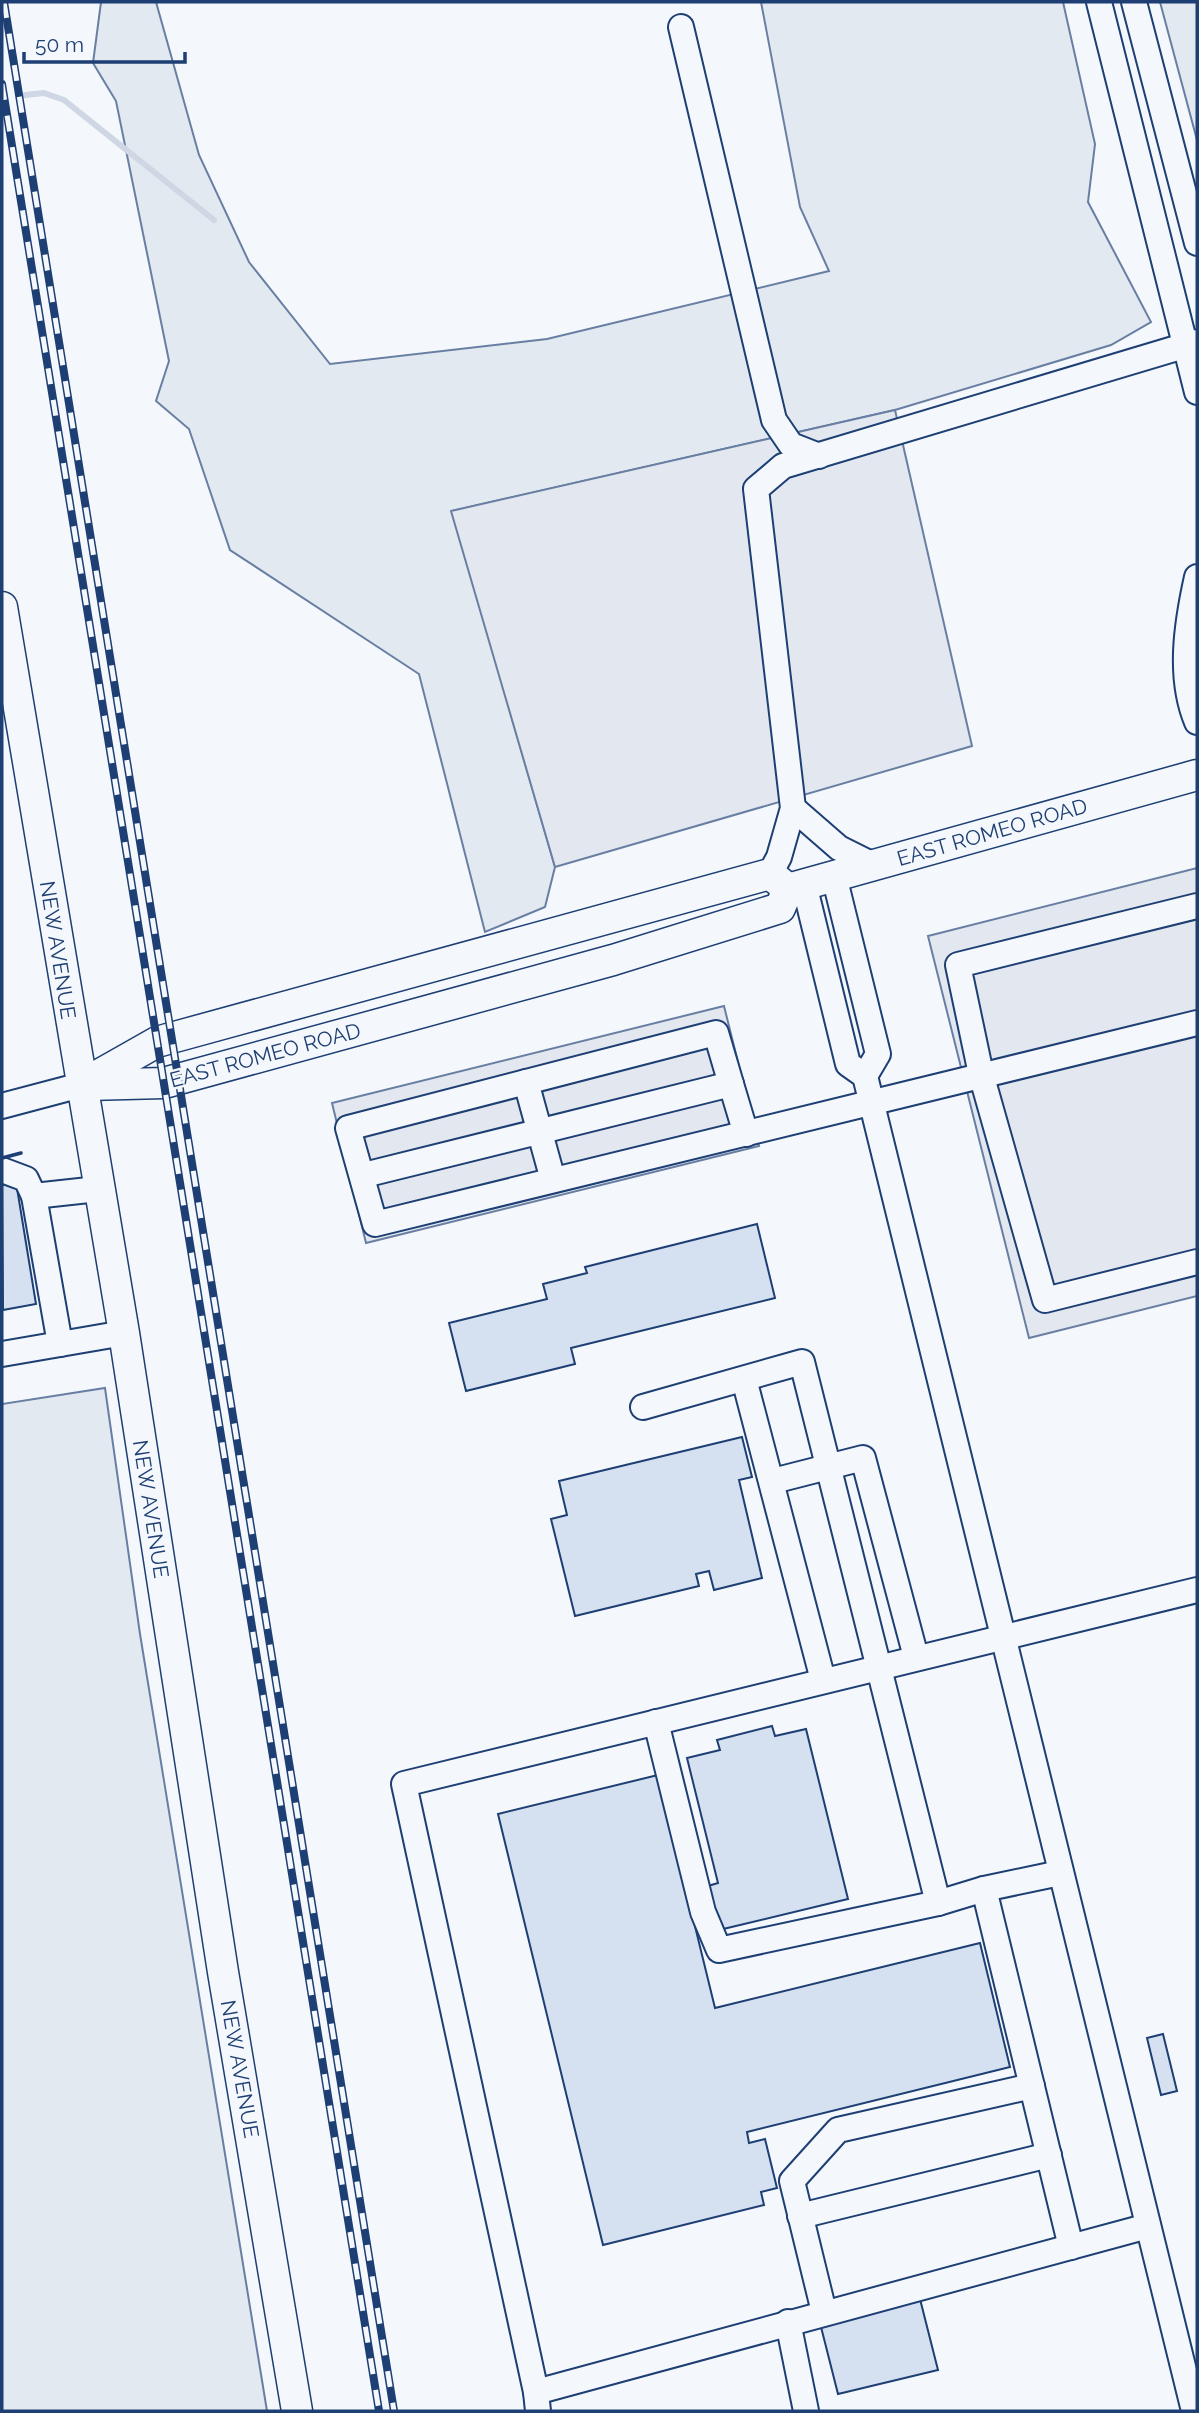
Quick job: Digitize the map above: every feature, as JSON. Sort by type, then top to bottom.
[{"type":"main road","name":"NEW AVENUE","points":[[2,607],[124,1333],[223,1972],[297,2411]]},
{"type":"main road","name":"EAST ROMEO ROAD","points":[[81,1085],[157,1042],[787,882],[834,876],[1197,775]]},
{"type":"main road","name":"EAST ROMEO ROAD","points":[[81,1085],[164,1083],[494,994],[780,908],[787,882]]},
{"type":"street","points":[[1099,2],[1191,344],[1197,392]]},
{"type":"street","points":[[1134,2],[1197,243]]},
{"type":"street","points":[[681,27],[774,420],[791,445],[819,456]]},
{"type":"street","points":[[1191,344],[783,466],[756,489],[793,808],[779,857],[848,1064],[865,1076],[1194,2411]]},
{"type":"street","points":[[1197,577],[1186,636],[1190,691],[1197,722]]},
{"type":"street","points":[[793,808],[839,848],[873,865]]},
{"type":"street","points":[[834,876],[878,1054],[865,1076]]},
{"type":"street","points":[[1197,905],[958,965],[981,1074],[1045,1300],[1197,1262]]},
{"type":"street","points":[[746,1134],[716,1033],[348,1128],[364,1175],[375,1224],[746,1134],[981,1074],[1197,1023]]},
{"type":"street","points":[[526,1082],[553,1180]]},
{"type":"street","points":[[364,1175],[731,1084]]},
{"type":"street","points":[[2,1106],[81,1085]]},
{"type":"street","points":[[2,1170],[26,1179],[34,1195],[60,1344]]},
{"type":"street","points":[[34,1195],[98,1189]]},
{"type":"street","points":[[2,1354],[124,1333]]},
{"type":"street","points":[[643,1407],[802,1362],[826,1467],[879,1666],[937,1903]]},
{"type":"street","points":[[744,1379],[773,1481],[823,1680]]},
{"type":"street","points":[[773,1481],[863,1458],[915,1657]]},
{"type":"street","points":[[1148,2227],[788,2322],[537,2401],[404,1784],[1197,1590]]},
{"type":"street","points":[[656,1721],[703,1912],[719,1950],[937,1903],[984,1889],[1060,1873]]},
{"type":"street","points":[[984,1889],[1071,2246]]},
{"type":"street","points":[[824,2312],[792,2180],[838,2130],[1032,2085]]},
{"type":"street","points":[[800,2216],[1049,2155]]},
{"type":"street","points":[[788,2322],[806,2411]]},
{"type":"shaded area","points":[[101,2],[156,2],[199,155],[249,262],[330,364],[547,339],[829,271],[800,207],[761,2],[1063,2],[1095,144],[1088,202],[1151,322],[1111,345],[895,410],[452,511],[555,867],[545,907],[485,932],[419,674],[230,550],[189,429],[156,401],[169,361],[116,101],[93,63]]},
{"type":"shaded area","points":[[1160,2],[1197,2],[1197,140]]},
{"type":"shaded area","points":[[895,410],[972,746],[555,867],[451,511]]},
{"type":"shaded area","points":[[1197,868],[1197,1296],[1029,1338],[928,936]]},
{"type":"shaded area","points":[[724,1006],[759,1146],[366,1243],[332,1103]]},
{"type":"shaded area","points":[[105,1388],[140,1634],[267,2411],[2,2411],[2,1404]]},
{"type":"building","points":[[16,1182],[36,1304],[3,1310],[2,1185]]},
{"type":"building","points":[[757,1224],[775,1298],[571,1348],[575,1364],[466,1391],[449,1323],[547,1299],[543,1284],[587,1273],[585,1267]]},
{"type":"building","points":[[742,1437],[752,1477],[739,1480],[762,1578],[714,1590],[709,1571],[696,1574],[699,1586],[575,1616],[551,1519],[567,1515],[559,1481]]},
{"type":"building","points":[[772,1726],[775,1736],[806,1729],[848,1899],[719,1930],[708,1886],[718,1883],[687,1758],[720,1750],[717,1740]]},
{"type":"building","points":[[658,1775],[715,2008],[980,1943],[1010,2067],[747,2132],[749,2143],[765,2139],[777,2188],[761,2192],[764,2205],[603,2245],[498,1814]]},
{"type":"building","points":[[1163,2034],[1177,2091],[1161,2095],[1147,2038]]},
{"type":"building","points":[[920,2299],[938,2370],[838,2394],[820,2323]]},
{"type":"waterway","points":[[25,95],[44,93],[64,100],[214,220]]},
{"type":"railway","points":[[4,2],[394,2411]]},
{"type":"railway","points":[[2,84],[379,2411]]},
{"type":"wall","points":[[2,1158],[21,1153]]}]
